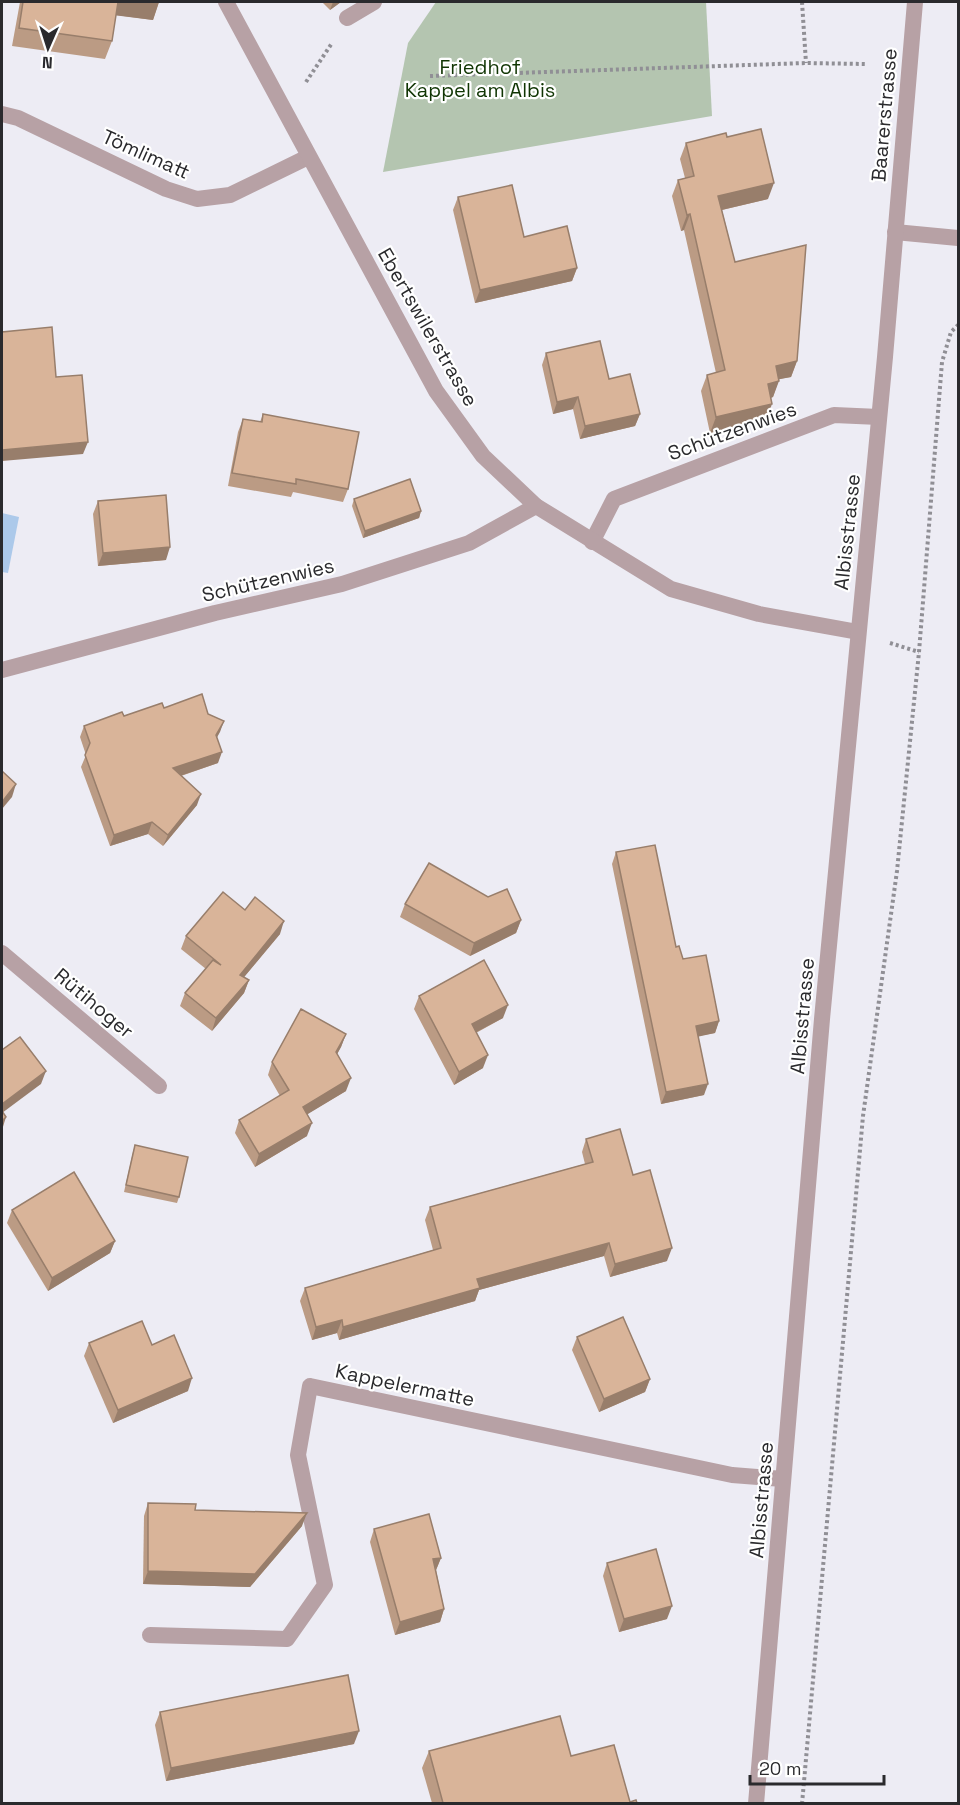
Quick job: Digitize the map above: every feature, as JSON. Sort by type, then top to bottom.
[{"type":"street","name":"Ebertswilerstrasse","points":[[226,2],[436,392],[483,456],[536,506],[671,589],[759,614],[858,632]]},
{"type":"street","points":[[347,18],[374,2]]},
{"type":"street","name":"Baarerstrasse","points":[[895,232],[915,2]]},
{"type":"street","name":"Tömlimatt","points":[[2,114],[18,117],[166,189],[197,198],[230,195],[308,157]]},
{"type":"street","points":[[895,232],[958,238]]},
{"type":"street","name":"Albisstrasse","points":[[756,1803],[895,232]]},
{"type":"street","name":"Schützenwies","points":[[592,542],[614,499],[834,415],[879,417]]},
{"type":"street","name":"Schützenwies","points":[[2,670],[215,613],[342,584],[469,543],[536,506]]},
{"type":"street","name":"Rütihoger","points":[[2,953],[159,1086]]},
{"type":"street","name":"Kappelermatte","points":[[150,1635],[287,1640],[325,1585],[298,1455],[310,1386],[732,1475],[783,1479]]},
{"type":"path","points":[[802,2],[806,63]]},
{"type":"path","points":[[301,90],[347,18]]},
{"type":"path","points":[[430,76],[806,63],[866,64]]},
{"type":"path","points":[[802,1803],[862,1128],[897,871],[919,652],[942,362],[951,332],[958,325]]},
{"type":"green space","name":"Friedhof Kappel am Albis","points":[[436,2],[706,2],[712,116],[383,172],[408,43]]},
{"type":"water","points":[[2,513],[19,517],[8,573],[2,572]]},
{"type":"building","points":[[23,2],[118,2],[112,41],[19,28]]},
{"type":"building","points":[[761,129],[774,183],[718,196],[735,262],[806,245],[797,361],[776,366],[779,381],[768,384],[772,404],[716,417],[707,375],[725,370],[690,214],[687,215],[678,180],[694,176],[686,143],[726,133],[727,137]]},
{"type":"building","points":[[512,185],[524,237],[567,226],[577,268],[480,290],[458,197]]},
{"type":"building","points":[[52,327],[56,377],[82,375],[88,442],[2,450],[2,332]]},
{"type":"building","points":[[600,341],[609,379],[630,374],[640,414],[585,426],[578,397],[557,402],[546,353]]},
{"type":"building","points":[[263,414],[359,432],[348,489],[296,479],[296,484],[232,473],[243,419],[262,422]]},
{"type":"building","points":[[410,479],[421,511],[365,531],[354,499]]},
{"type":"building","points":[[166,495],[170,547],[103,553],[98,501]]},
{"type":"building","points":[[202,694],[208,714],[224,721],[216,735],[222,752],[173,768],[201,794],[168,835],[152,822],[114,835],[85,755],[90,743],[84,726],[122,712],[124,716],[162,703],[164,708]]},
{"type":"building","points":[[2,771],[16,784],[2,802]]},
{"type":"building","points":[[655,845],[676,947],[679,946],[683,959],[706,955],[719,1021],[696,1026],[708,1084],[666,1092],[616,852]]},
{"type":"building","points":[[429,863],[488,897],[507,889],[521,920],[474,943],[405,904]]},
{"type":"building","points":[[223,892],[245,910],[255,897],[284,921],[240,975],[249,980],[216,1018],[185,993],[213,960],[221,965],[186,936]]},
{"type":"building","points":[[484,960],[508,1005],[472,1024],[488,1055],[459,1072],[419,996]]},
{"type":"building","points":[[301,1009],[346,1034],[336,1052],[351,1078],[303,1107],[312,1123],[259,1154],[239,1120],[289,1090],[272,1062]]},
{"type":"building","points":[[20,1037],[46,1071],[2,1104],[2,1050]]},
{"type":"building","points":[[620,1129],[633,1175],[650,1170],[672,1248],[615,1264],[609,1243],[477,1279],[480,1288],[343,1327],[342,1320],[316,1327],[305,1288],[441,1248],[430,1207],[593,1162],[586,1139]]},
{"type":"building","points":[[135,1145],[188,1157],[179,1197],[126,1185]]},
{"type":"building","points":[[74,1172],[115,1241],[52,1278],[12,1210]]},
{"type":"building","points":[[623,1317],[650,1379],[604,1399],[577,1337]]},
{"type":"building","points":[[142,1321],[152,1345],[174,1335],[192,1378],[118,1410],[89,1343]]},
{"type":"building","points":[[148,1503],[196,1504],[195,1510],[307,1513],[255,1574],[148,1571]]},
{"type":"building","points":[[429,1514],[441,1558],[433,1559],[444,1609],[400,1622],[374,1529]]},
{"type":"building","points":[[656,1549],[672,1606],[624,1619],[607,1563]]},
{"type":"building","points":[[348,1675],[359,1731],[171,1768],[160,1712]]},
{"type":"building","points":[[560,1716],[571,1756],[614,1745],[630,1802],[636,1800],[637,1803],[443,1803],[429,1751]]}]
